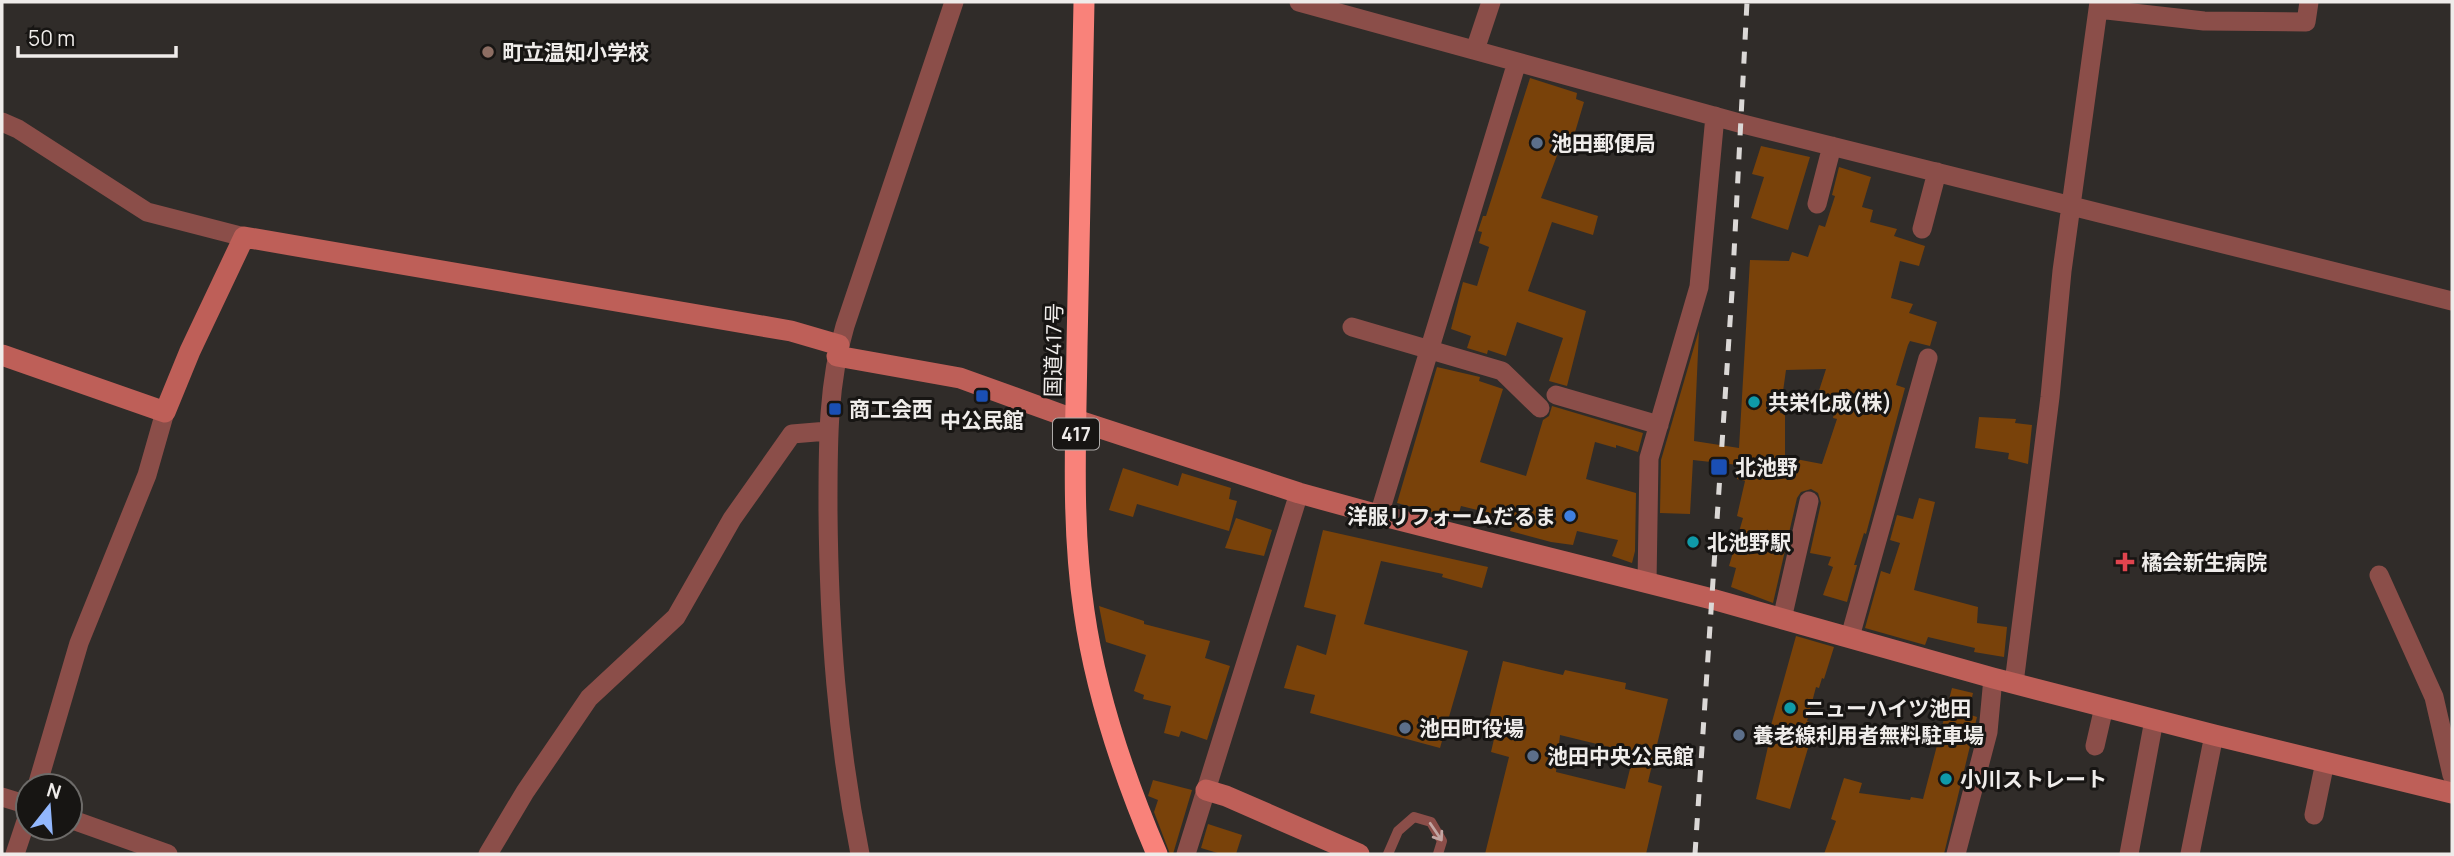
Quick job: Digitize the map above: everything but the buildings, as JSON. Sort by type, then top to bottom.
[{"type":"highway","name":"国道417号","points":[[1084,2],[1076,420],[1077,536],[1084,611],[1099,685],[1132,795],[1157,854]]},
{"type":"street","points":[[860,854],[848,794],[834,683],[828,538],[828,431],[838,351],[954,2]]},
{"type":"street","points":[[1299,2],[1715,116],[2452,301]]},
{"type":"street","points":[[1475,50],[1491,2]]},
{"type":"street","points":[[2014,683],[2050,397],[2062,271],[2098,5],[2204,21],[2306,22],[2309,2]]},
{"type":"street","points":[[1378,516],[1517,62]]},
{"type":"street","points":[[1647,583],[1649,458],[1699,288],[1715,116]]},
{"type":"street","points":[[2,122],[18,129],[147,212],[244,237],[791,331],[838,351],[960,378],[1076,420],[1298,493],[1378,516],[1647,583],[2214,736],[2452,793]]},
{"type":"street","points":[[1817,204],[1832,146]]},
{"type":"street","points":[[1922,229],[1937,172]]},
{"type":"street","points":[[41,772],[79,643],[147,475],[165,412],[190,351],[244,237]]},
{"type":"street","points":[[1352,327],[1502,371],[1540,408]]},
{"type":"street","points":[[2,355],[165,412]]},
{"type":"street","points":[[1850,638],[1928,358]]},
{"type":"street","points":[[1556,395],[1659,425]]},
{"type":"street","points":[[488,854],[525,792],[589,698],[676,617],[732,519],[792,434],[828,431]]},
{"type":"street","points":[[1186,854],[1298,493]]},
{"type":"street","points":[[1782,619],[1809,501]]},
{"type":"street","points":[[2379,575],[2434,697],[2452,775]]},
{"type":"street","points":[[1956,854],[1988,733],[1993,678]]},
{"type":"street","points":[[2095,746],[2104,707]]},
{"type":"street","points":[[2129,854],[2154,720]]},
{"type":"street","points":[[2190,854],[2214,736]]},
{"type":"street","points":[[2314,816],[2325,762]]},
{"type":"street","points":[[1206,790],[1226,796],[1359,854]]},
{"type":"street","points":[[84,824],[168,854]]},
{"type":"lane","points":[[1388,854],[1398,831],[1414,817],[1430,822],[1443,841],[1438,854]]},
{"type":"railway","points":[[1695,854],[1732,292],[1747,2]]},
{"type":"place","name":"町立温知小学校","points":[[488,52]]},
{"type":"place","name":"池田郵便局","points":[[1537,143]]},
{"type":"place","name":"中公民館","points":[[982,396]]},
{"type":"place","name":"共栄化成(株)","points":[[1754,402]]},
{"type":"place","name":"商工会西","points":[[835,409]]},
{"type":"place","name":"北池野","points":[[1719,467]]},
{"type":"place","name":"洋服リフォームだるま","points":[[1570,516]]},
{"type":"place","name":"北池野駅","points":[[1693,542]]},
{"type":"place","name":"橘会新生病院","points":[[2125,562]]},
{"type":"place","name":"ニューハイツ池田","points":[[1790,708]]},
{"type":"place","name":"池田町役場","points":[[1405,728]]},
{"type":"place","name":"養老線利用者無料駐車場","points":[[1739,735]]},
{"type":"place","name":"池田中央公民館","points":[[1533,756]]},
{"type":"place","name":"小川ストレート","points":[[1946,779]]}]
